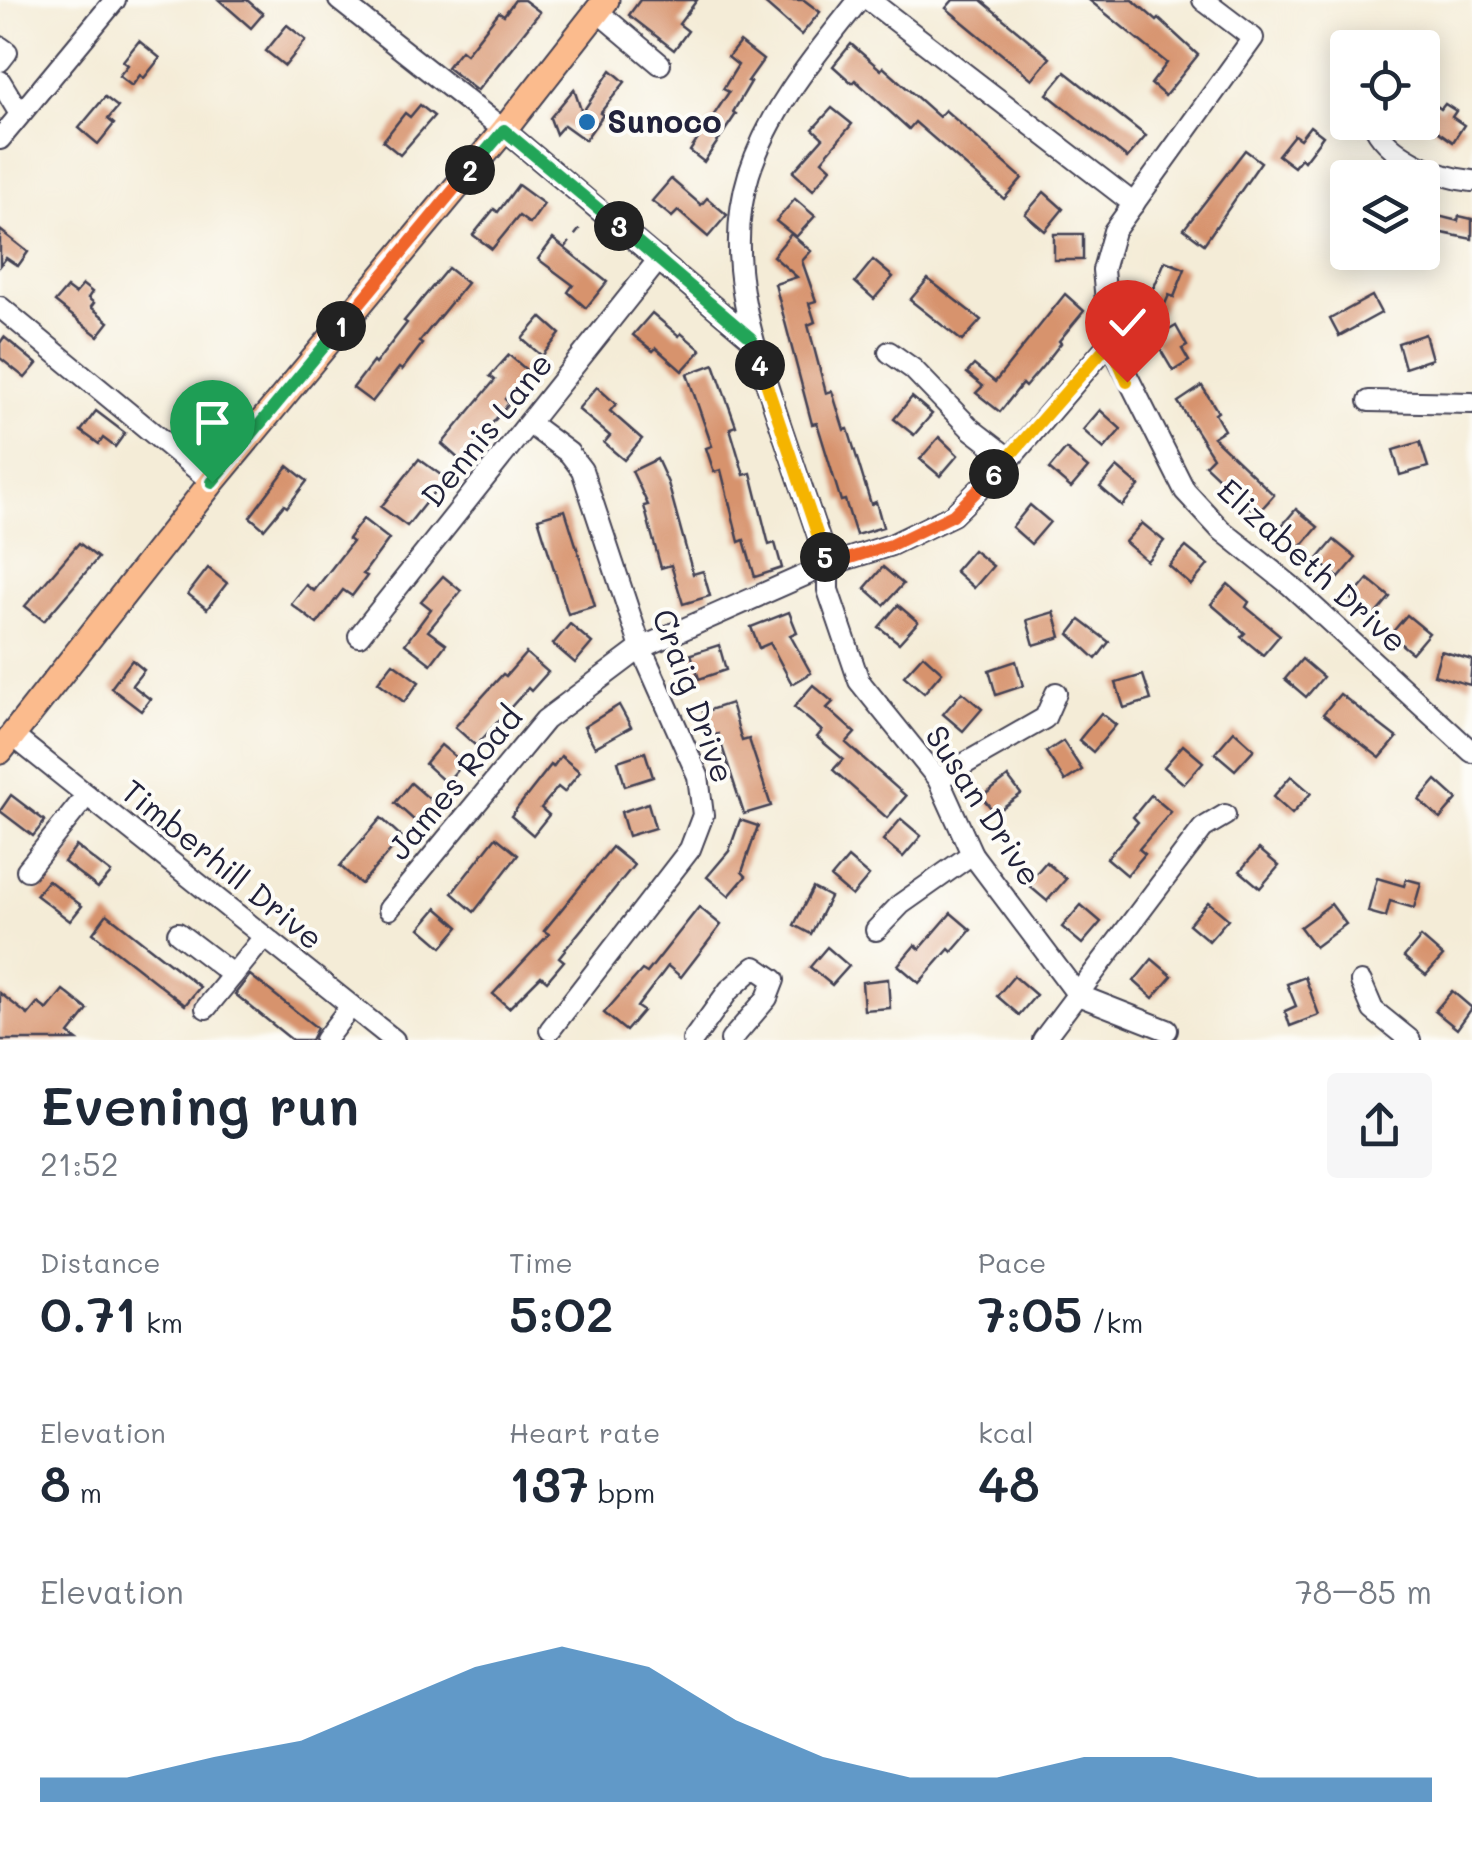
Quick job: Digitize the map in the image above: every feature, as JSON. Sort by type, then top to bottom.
[{"type":"main road","points":[[6,744],[212,482],[504,130],[601,6]]},
{"type":"street","points":[[0,139],[115,0]]},
{"type":"street","name":"Susan Drive","points":[[858,0],[806,67],[771,124],[749,174],[740,222],[739,273],[751,338],[828,565],[828,590],[859,681],[938,778],[972,854],[1078,995]]},
{"type":"street","points":[[869,0],[1134,204]]},
{"type":"street","name":"Elizabeth Drive","points":[[1203,0],[1253,38],[1114,230],[1103,270],[1110,342],[1185,491],[1220,529],[1290,585],[1472,752]]},
{"type":"street","points":[[353,4],[751,338]]},
{"type":"street","points":[[601,6],[660,64]]},
{"type":"street","points":[[0,46],[7,52],[0,61]]},
{"type":"street","points":[[0,80],[20,114]]},
{"type":"street","points":[[1386,140],[1430,168],[1472,180]]},
{"type":"street","name":"Dennis Lane","points":[[359,636],[659,260]]},
{"type":"street","points":[[0,307],[212,482]]},
{"type":"street","name":"James Road","points":[[389,908],[545,720],[641,648],[828,565],[891,545],[953,515],[1010,458],[1110,342]]},
{"type":"street","points":[[889,352],[913,368],[971,429],[1010,458]]},
{"type":"street","points":[[1370,401],[1472,403]]},
{"type":"street","name":"Craig Drive","points":[[530,424],[570,453],[582,470],[641,648],[698,776],[703,815],[690,849],[550,1030]]},
{"type":"street","points":[[938,778],[1045,718],[1056,693]]},
{"type":"street","name":"Timberhill Drive","points":[[6,744],[86,795],[394,1040]]},
{"type":"street","points":[[27,870],[86,795]]},
{"type":"street","points":[[1043,1040],[1202,828],[1226,814]]},
{"type":"street","points":[[876,930],[901,904],[972,854]]},
{"type":"street","points":[[178,933],[233,975]]},
{"type":"street","points":[[206,1008],[264,937]]},
{"type":"street","points":[[692,1040],[729,990],[755,967],[774,980],[767,998],[731,1040]]},
{"type":"street","points":[[1362,982],[1373,1010],[1410,1040]]},
{"type":"street","points":[[1078,995],[1166,1030]]},
{"type":"street","points":[[324,1040],[351,1006]]},
{"type":"path","points":[[565,248],[582,226]]},
{"type":"building","points":[[219,0],[247,0],[263,14],[251,28]]},
{"type":"building","points":[[515,0],[524,0],[540,12],[477,91],[447,67],[461,50],[466,54],[499,12],[504,15]]},
{"type":"building","points":[[640,0],[697,0],[679,24],[688,31],[674,50],[629,15]]},
{"type":"building","points":[[761,0],[804,0],[820,12],[801,35]]},
{"type":"building","points":[[953,0],[981,0],[1050,58],[1032,79],[946,8]]},
{"type":"building","points":[[1089,0],[1133,0],[1198,55],[1165,96],[1151,84],[1167,63]]},
{"type":"building","points":[[287,25],[306,40],[285,66],[266,51]]},
{"type":"building","points":[[139,41],[160,58],[132,86],[119,76],[128,65],[123,61]]},
{"type":"building","points":[[740,42],[763,60],[748,81],[751,82],[733,112],[736,114],[704,162],[690,151],[729,92],[723,89],[738,65],[728,57]]},
{"type":"building","points":[[851,44],[939,117],[945,110],[1022,178],[1004,199],[915,122],[909,129],[855,80],[852,83],[833,66]]},
{"type":"building","points":[[611,70],[625,82],[585,140],[564,125],[556,134],[550,118],[574,89],[582,113]]},
{"type":"building","points":[[1065,72],[1146,136],[1127,158],[1047,94]]},
{"type":"building","points":[[105,97],[118,107],[108,119],[114,124],[98,144],[79,128]]},
{"type":"building","points":[[1445,104],[1456,111],[1452,117],[1464,125],[1453,142],[1440,133],[1440,108]]},
{"type":"building","points":[[420,105],[434,116],[400,155],[383,141],[405,113],[410,117]]},
{"type":"building","points":[[832,108],[852,124],[822,160],[831,168],[813,190],[793,172],[823,138],[813,129]]},
{"type":"building","points":[[1310,126],[1323,136],[1304,161],[1301,158],[1294,167],[1278,155],[1294,135],[1300,139]]},
{"type":"building","points":[[1245,150],[1261,162],[1204,244],[1184,229]]},
{"type":"building","points":[[671,179],[701,205],[707,198],[727,215],[708,237],[678,211],[672,217],[652,201]]},
{"type":"building","points":[[518,185],[544,204],[530,224],[519,216],[492,249],[473,235],[494,209],[498,212]]},
{"type":"building","points":[[1044,192],[1063,209],[1045,231],[1025,214]]},
{"type":"building","points":[[795,199],[815,216],[796,237],[776,221]]},
{"type":"building","points":[[1440,216],[1458,221],[1459,216],[1472,219],[1472,239],[1440,233]]},
{"type":"building","points":[[0,230],[28,252],[18,266],[6,258],[0,266]]},
{"type":"building","points":[[791,234],[811,251],[802,261],[816,301],[809,303],[815,322],[808,325],[826,393],[832,391],[871,504],[876,502],[883,527],[856,535],[817,423],[812,424],[775,284],[797,277],[773,256]]},
{"type":"building","points":[[1054,234],[1083,234],[1083,260],[1054,260]]},
{"type":"building","points":[[553,239],[607,282],[586,308],[568,292],[573,285],[538,259]]},
{"type":"building","points":[[873,260],[893,277],[874,299],[855,282]]},
{"type":"building","points":[[1165,261],[1185,269],[1174,297],[1169,295],[1161,313],[1146,306]]},
{"type":"building","points":[[448,268],[467,283],[419,342],[422,344],[402,370],[399,368],[372,402],[353,388]]},
{"type":"building","points":[[928,279],[981,320],[962,341],[910,300]]},
{"type":"building","points":[[83,285],[92,292],[88,298],[94,303],[91,307],[109,322],[98,336],[55,302],[67,288],[75,294]]},
{"type":"building","points":[[1065,294],[1084,311],[1043,366],[1025,387],[1022,384],[1000,412],[976,393],[983,386],[967,373],[974,365],[995,382]]},
{"type":"building","points":[[1372,296],[1381,313],[1339,336],[1330,319]]},
{"type":"building","points":[[652,313],[701,350],[682,371],[656,348],[653,351],[633,335]]},
{"type":"building","points":[[541,317],[560,334],[542,356],[522,339]]},
{"type":"building","points":[[1176,326],[1187,346],[1182,349],[1189,361],[1173,371],[1154,339]]},
{"type":"building","points":[[1425,334],[1432,359],[1405,368],[1398,343]]},
{"type":"building","points":[[4,337],[37,364],[25,378],[0,358]]},
{"type":"building","points":[[509,355],[529,372],[461,461],[442,444],[495,380],[490,376]]},
{"type":"building","points":[[714,364],[736,426],[730,428],[744,475],[751,473],[769,545],[775,543],[782,568],[755,577],[744,540],[739,542],[721,470],[714,472],[706,448],[712,446],[687,374]]},
{"type":"building","points":[[1202,386],[1224,430],[1213,437],[1274,495],[1257,514],[1205,465],[1213,457],[1178,402]]},
{"type":"building","points":[[597,387],[616,404],[610,411],[642,439],[624,460],[604,443],[610,436],[578,409]]},
{"type":"building","points":[[912,397],[932,414],[914,435],[894,419]]},
{"type":"building","points":[[1100,410],[1121,429],[1104,449],[1083,430]]},
{"type":"building","points":[[96,411],[125,433],[115,447],[103,438],[99,444],[81,431]]},
{"type":"building","points":[[939,437],[958,455],[940,476],[920,459]]},
{"type":"building","points":[[1420,442],[1428,467],[1400,475],[1393,450]]},
{"type":"building","points":[[1066,449],[1088,468],[1071,488],[1049,469]]},
{"type":"building","points":[[419,459],[445,478],[407,526],[381,507]]},
{"type":"building","points":[[657,459],[668,483],[693,574],[703,571],[710,596],[683,604],[671,565],[661,568],[644,506],[648,505],[632,471]]},
{"type":"building","points":[[288,466],[307,481],[264,529],[250,517]]},
{"type":"building","points":[[1117,467],[1139,486],[1122,506],[1100,487]]},
{"type":"building","points":[[1030,505],[1050,522],[1031,544],[1012,527]]},
{"type":"building","points":[[1296,509],[1318,527],[1301,547],[1279,529]]},
{"type":"building","points":[[565,510],[595,606],[568,614],[538,518]]},
{"type":"building","points":[[363,519],[389,539],[352,596],[343,590],[317,624],[291,604],[306,585],[314,591],[352,542],[348,539]]},
{"type":"building","points":[[1142,523],[1164,541],[1147,561],[1125,542]]},
{"type":"building","points":[[1334,540],[1356,558],[1339,578],[1317,560]]},
{"type":"building","points":[[79,543],[98,558],[44,621],[25,606]]},
{"type":"building","points":[[1186,547],[1208,565],[1191,585],[1169,566]]},
{"type":"building","points":[[973,550],[993,566],[974,588],[955,571]]},
{"type":"building","points":[[883,567],[903,584],[884,605],[865,588]]},
{"type":"building","points":[[208,568],[227,583],[207,609],[188,594]]},
{"type":"building","points":[[443,576],[461,591],[428,631],[446,644],[431,664],[405,644],[431,609],[421,601]]},
{"type":"building","points":[[1368,579],[1390,597],[1373,617],[1351,599]]},
{"type":"building","points":[[1228,584],[1249,602],[1246,607],[1280,635],[1263,655],[1241,637],[1245,633],[1211,604]]},
{"type":"building","points":[[898,605],[918,622],[899,643],[879,627]]},
{"type":"building","points":[[789,612],[797,632],[790,635],[811,673],[792,684],[770,643],[759,648],[751,627]]},
{"type":"building","points":[[1054,612],[1061,637],[1034,645],[1027,620]]},
{"type":"building","points":[[1407,615],[1429,633],[1412,653],[1390,635]]},
{"type":"building","points":[[1080,620],[1109,642],[1096,659],[1069,634]]},
{"type":"building","points":[[570,624],[592,643],[575,663],[553,644]]},
{"type":"building","points":[[719,645],[726,670],[699,679],[691,654]]},
{"type":"building","points":[[1441,651],[1472,660],[1470,685],[1434,675]]},
{"type":"building","points":[[526,653],[548,672],[531,691],[528,688],[476,746],[455,727]]},
{"type":"building","points":[[923,655],[942,672],[924,693],[904,676]]},
{"type":"building","points":[[1302,659],[1323,677],[1306,697],[1285,679]]},
{"type":"building","points":[[132,660],[144,670],[132,685],[150,699],[141,711],[111,688]]},
{"type":"building","points":[[1016,661],[1023,686],[996,695],[989,670]]},
{"type":"building","points":[[393,663],[419,682],[404,702],[378,682]]},
{"type":"building","points":[[1143,675],[1151,700],[1124,708],[1116,683]]},
{"type":"building","points":[[813,685],[833,702],[827,708],[855,733],[846,743],[906,796],[887,818],[833,770],[843,759],[817,737],[822,731],[794,707]]},
{"type":"building","points":[[962,692],[982,709],[963,731],[943,714]]},
{"type":"building","points":[[1340,694],[1397,738],[1380,758],[1323,714]]},
{"type":"building","points":[[731,703],[742,741],[749,739],[771,806],[744,814],[718,734],[711,736],[703,712]]},
{"type":"building","points":[[619,705],[631,727],[595,747],[584,727]]},
{"type":"building","points":[[1101,713],[1116,725],[1093,752],[1079,740]]},
{"type":"building","points":[[1234,731],[1254,749],[1235,770],[1215,753]]},
{"type":"building","points":[[1063,741],[1082,770],[1065,781],[1046,752]]},
{"type":"building","points":[[441,745],[463,763],[446,783],[425,764]]},
{"type":"building","points":[[1183,745],[1203,762],[1184,784],[1164,767]]},
{"type":"building","points":[[645,752],[653,777],[625,786],[618,761]]},
{"type":"building","points":[[561,756],[580,772],[564,792],[558,787],[541,808],[549,815],[533,835],[511,816]]},
{"type":"building","points":[[1291,776],[1311,793],[1292,814],[1273,797]]},
{"type":"building","points":[[1008,777],[1021,794],[995,813],[982,797]]},
{"type":"building","points":[[1436,780],[1457,799],[1440,819],[1419,800]]},
{"type":"building","points":[[411,783],[433,802],[416,822],[395,803]]},
{"type":"building","points":[[11,795],[45,821],[33,836],[0,811]]},
{"type":"building","points":[[1151,795],[1171,812],[1139,849],[1145,854],[1127,875],[1107,858],[1138,822],[1133,817]]},
{"type":"building","points":[[648,803],[655,828],[628,836],[621,812]]},
{"type":"building","points":[[381,818],[402,837],[361,884],[340,866]]},
{"type":"building","points":[[901,819],[921,836],[903,857],[883,840]]},
{"type":"building","points":[[740,820],[758,826],[742,872],[746,876],[729,896],[707,877],[729,851]]},
{"type":"building","points":[[496,837],[518,855],[474,912],[452,893]]},
{"type":"building","points":[[76,846],[111,873],[98,888],[64,862]]},
{"type":"building","points":[[612,847],[634,865],[559,957],[564,961],[547,981],[541,976],[509,1008],[493,994],[549,934],[544,931]]},
{"type":"building","points":[[1259,849],[1279,866],[1260,888],[1240,871]]},
{"type":"building","points":[[848,858],[869,876],[852,896],[831,878]]},
{"type":"building","points":[[1046,862],[1066,879],[1047,901],[1027,884]]},
{"type":"building","points":[[1377,878],[1404,886],[1406,879],[1421,883],[1414,908],[1390,901],[1386,917],[1368,912]]},
{"type":"building","points":[[48,880],[82,906],[70,921],[36,895]]},
{"type":"building","points":[[813,888],[830,897],[811,934],[794,925]]},
{"type":"building","points":[[1208,902],[1228,919],[1209,941],[1189,924]]},
{"type":"building","points":[[1331,904],[1346,924],[1315,947],[1300,927]]},
{"type":"building","points":[[1081,905],[1101,922],[1082,944],[1062,927]]},
{"type":"building","points":[[699,907],[721,925],[681,977],[668,966],[637,1007],[643,1011],[626,1031],[604,1013],[642,970],[647,973]]},
{"type":"building","points":[[437,908],[459,927],[442,947],[420,928]]},
{"type":"building","points":[[951,913],[971,930],[919,983],[898,965],[915,945],[920,949]]},
{"type":"building","points":[[107,914],[200,987],[185,1005],[93,933]]},
{"type":"building","points":[[1421,937],[1443,956],[1426,975],[1404,957]]},
{"type":"building","points":[[827,947],[849,966],[832,985],[810,967]]},
{"type":"building","points":[[1152,959],[1172,976],[1153,998],[1134,981]]},
{"type":"building","points":[[250,975],[317,1028],[311,1040],[292,1040],[235,994]]},
{"type":"building","points":[[1014,976],[1036,995],[1019,1015],[997,996]]},
{"type":"building","points":[[1305,977],[1319,1015],[1290,1026],[1285,1011],[1296,1006],[1287,984]]},
{"type":"building","points":[[888,979],[890,1008],[864,1010],[862,982]]},
{"type":"building","points":[[63,990],[88,1010],[69,1034],[77,1040],[0,1040],[0,993],[28,1015],[38,1003],[47,1010]]},
{"type":"building","points":[[1452,991],[1472,1008],[1457,1029],[1435,1011]]},
{"type":"place","name":"Sunoco","points":[[587,122]]},
{"type":"route","points":[[212,482],[504,130],[751,338],[828,565],[891,545],[953,515],[1010,458],[1110,342],[1127,382]]}]
